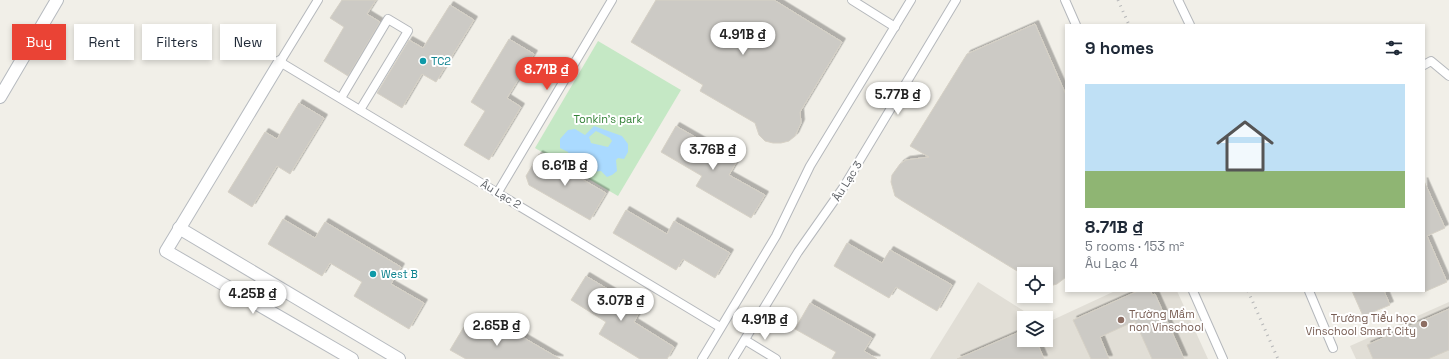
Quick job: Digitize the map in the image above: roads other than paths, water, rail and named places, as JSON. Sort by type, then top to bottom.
[{"type":"street","points":[[0,97],[57,0]]},
{"type":"street","points":[[318,0],[166,251],[352,359]]},
{"type":"street","points":[[498,192],[612,0]]},
{"type":"street","points":[[852,0],[895,27]]},
{"type":"street","points":[[702,359],[776,236],[810,166],[911,0]]},
{"type":"street","name":"Âu Lạc 3","points":[[734,359],[798,252],[843,188],[956,0]]},
{"type":"street","points":[[1065,0],[1076,24]]},
{"type":"street","points":[[1178,0],[1190,24]]},
{"type":"street","points":[[341,98],[388,20],[408,31],[360,110]]},
{"type":"street","points":[[1425,64],[1431,61],[1449,76]]},
{"type":"street","name":"Âu Lạc 2","points":[[280,62],[720,327]]},
{"type":"street","points":[[179,228],[399,359]]},
{"type":"street","points":[[1193,292],[1223,359]]},
{"type":"street","points":[[1309,292],[1333,348]]},
{"type":"street","points":[[744,340],[776,359]]},
{"type":"water","points":[[594,126],[622,136],[628,144],[628,152],[624,159],[618,158],[616,160],[617,171],[612,175],[607,177],[601,171],[591,172],[587,167],[581,165],[579,161],[572,160],[568,152],[560,148],[560,139],[568,130],[575,129],[585,135]],"holes":[[[596,131],[610,138],[612,141],[608,147],[591,143],[589,137]]]},
{"type":"railway","points":[[1118,0],[1129,24]]},
{"type":"railway","points":[[1248,292],[1278,359]]},
{"type":"place","name":"TC2","points":[[423,61]]},
{"type":"place","name":"West B","points":[[373,274]]},
{"type":"place","name":"Trường Mầm non Vinschool","points":[[1121,320]]},
{"type":"place","name":"Trường Tiểu học Vinschool Smart City","points":[[1424,324]]},
{"type":"park label","name":"Tonkin's park","points":[[608,119]]}]
